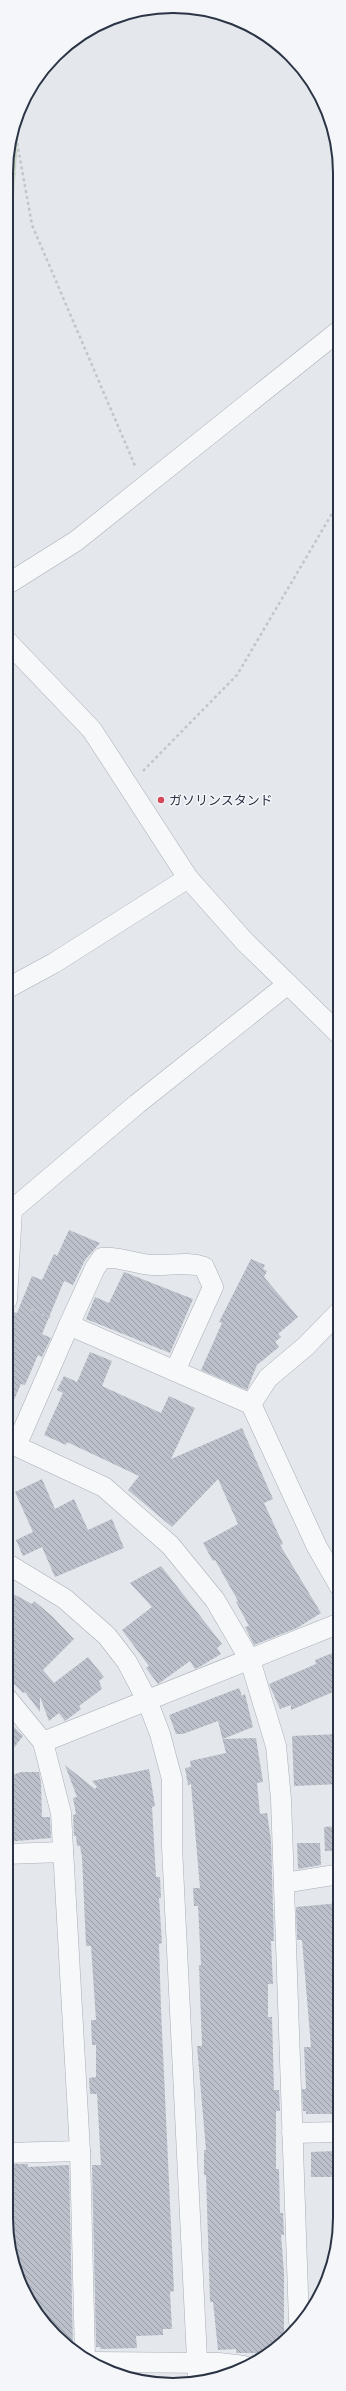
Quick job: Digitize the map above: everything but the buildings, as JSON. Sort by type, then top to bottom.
[{"type":"street","points":[[13,580],[76,541],[333,336]]},
{"type":"street","points":[[13,647],[50,683],[92,730],[188,878],[245,942],[333,1028]]},
{"type":"street","points":[[13,985],[54,963],[188,878]]},
{"type":"street","points":[[13,1209],[137,1104],[288,984]]},
{"type":"street","points":[[13,1441],[95,1268],[102,1258],[111,1257],[151,1265],[193,1263],[204,1267],[213,1287],[175,1371]]},
{"type":"street","points":[[250,1404],[268,1378],[306,1346],[333,1318]]},
{"type":"street","points":[[69,1325],[250,1404],[317,1547],[333,1575]]},
{"type":"street","points":[[13,1446],[104,1487],[170,1545],[215,1600],[250,1660],[276,1746],[281,1799],[299,2316]]},
{"type":"street","points":[[13,1567],[65,1599],[107,1636],[127,1662],[148,1700],[160,1734],[172,1779],[172,1847],[197,2371]]},
{"type":"street","points":[[43,1742],[333,1626]]},
{"type":"street","points":[[13,1706],[43,1742],[61,1813],[80,2151],[85,2352]]},
{"type":"street","points":[[13,1854],[63,1852]]},
{"type":"street","points":[[284,1883],[333,1875]]},
{"type":"street","points":[[292,2134],[333,2132]]},
{"type":"street","points":[[13,2154],[80,2151]]},
{"type":"street","points":[[107,2363],[197,2371],[230,2367]]},
{"type":"path","points":[[17,139],[32,225],[89,363],[144,486]]},
{"type":"path","points":[[128,787],[236,675],[333,512]]},
{"type":"path","points":[[13,1302],[69,1325]]},
{"type":"green space","points":[[19,130],[13,210],[13,163]]},
{"type":"place","name":"ガソリンスタンド","points":[[161,800]]}]
